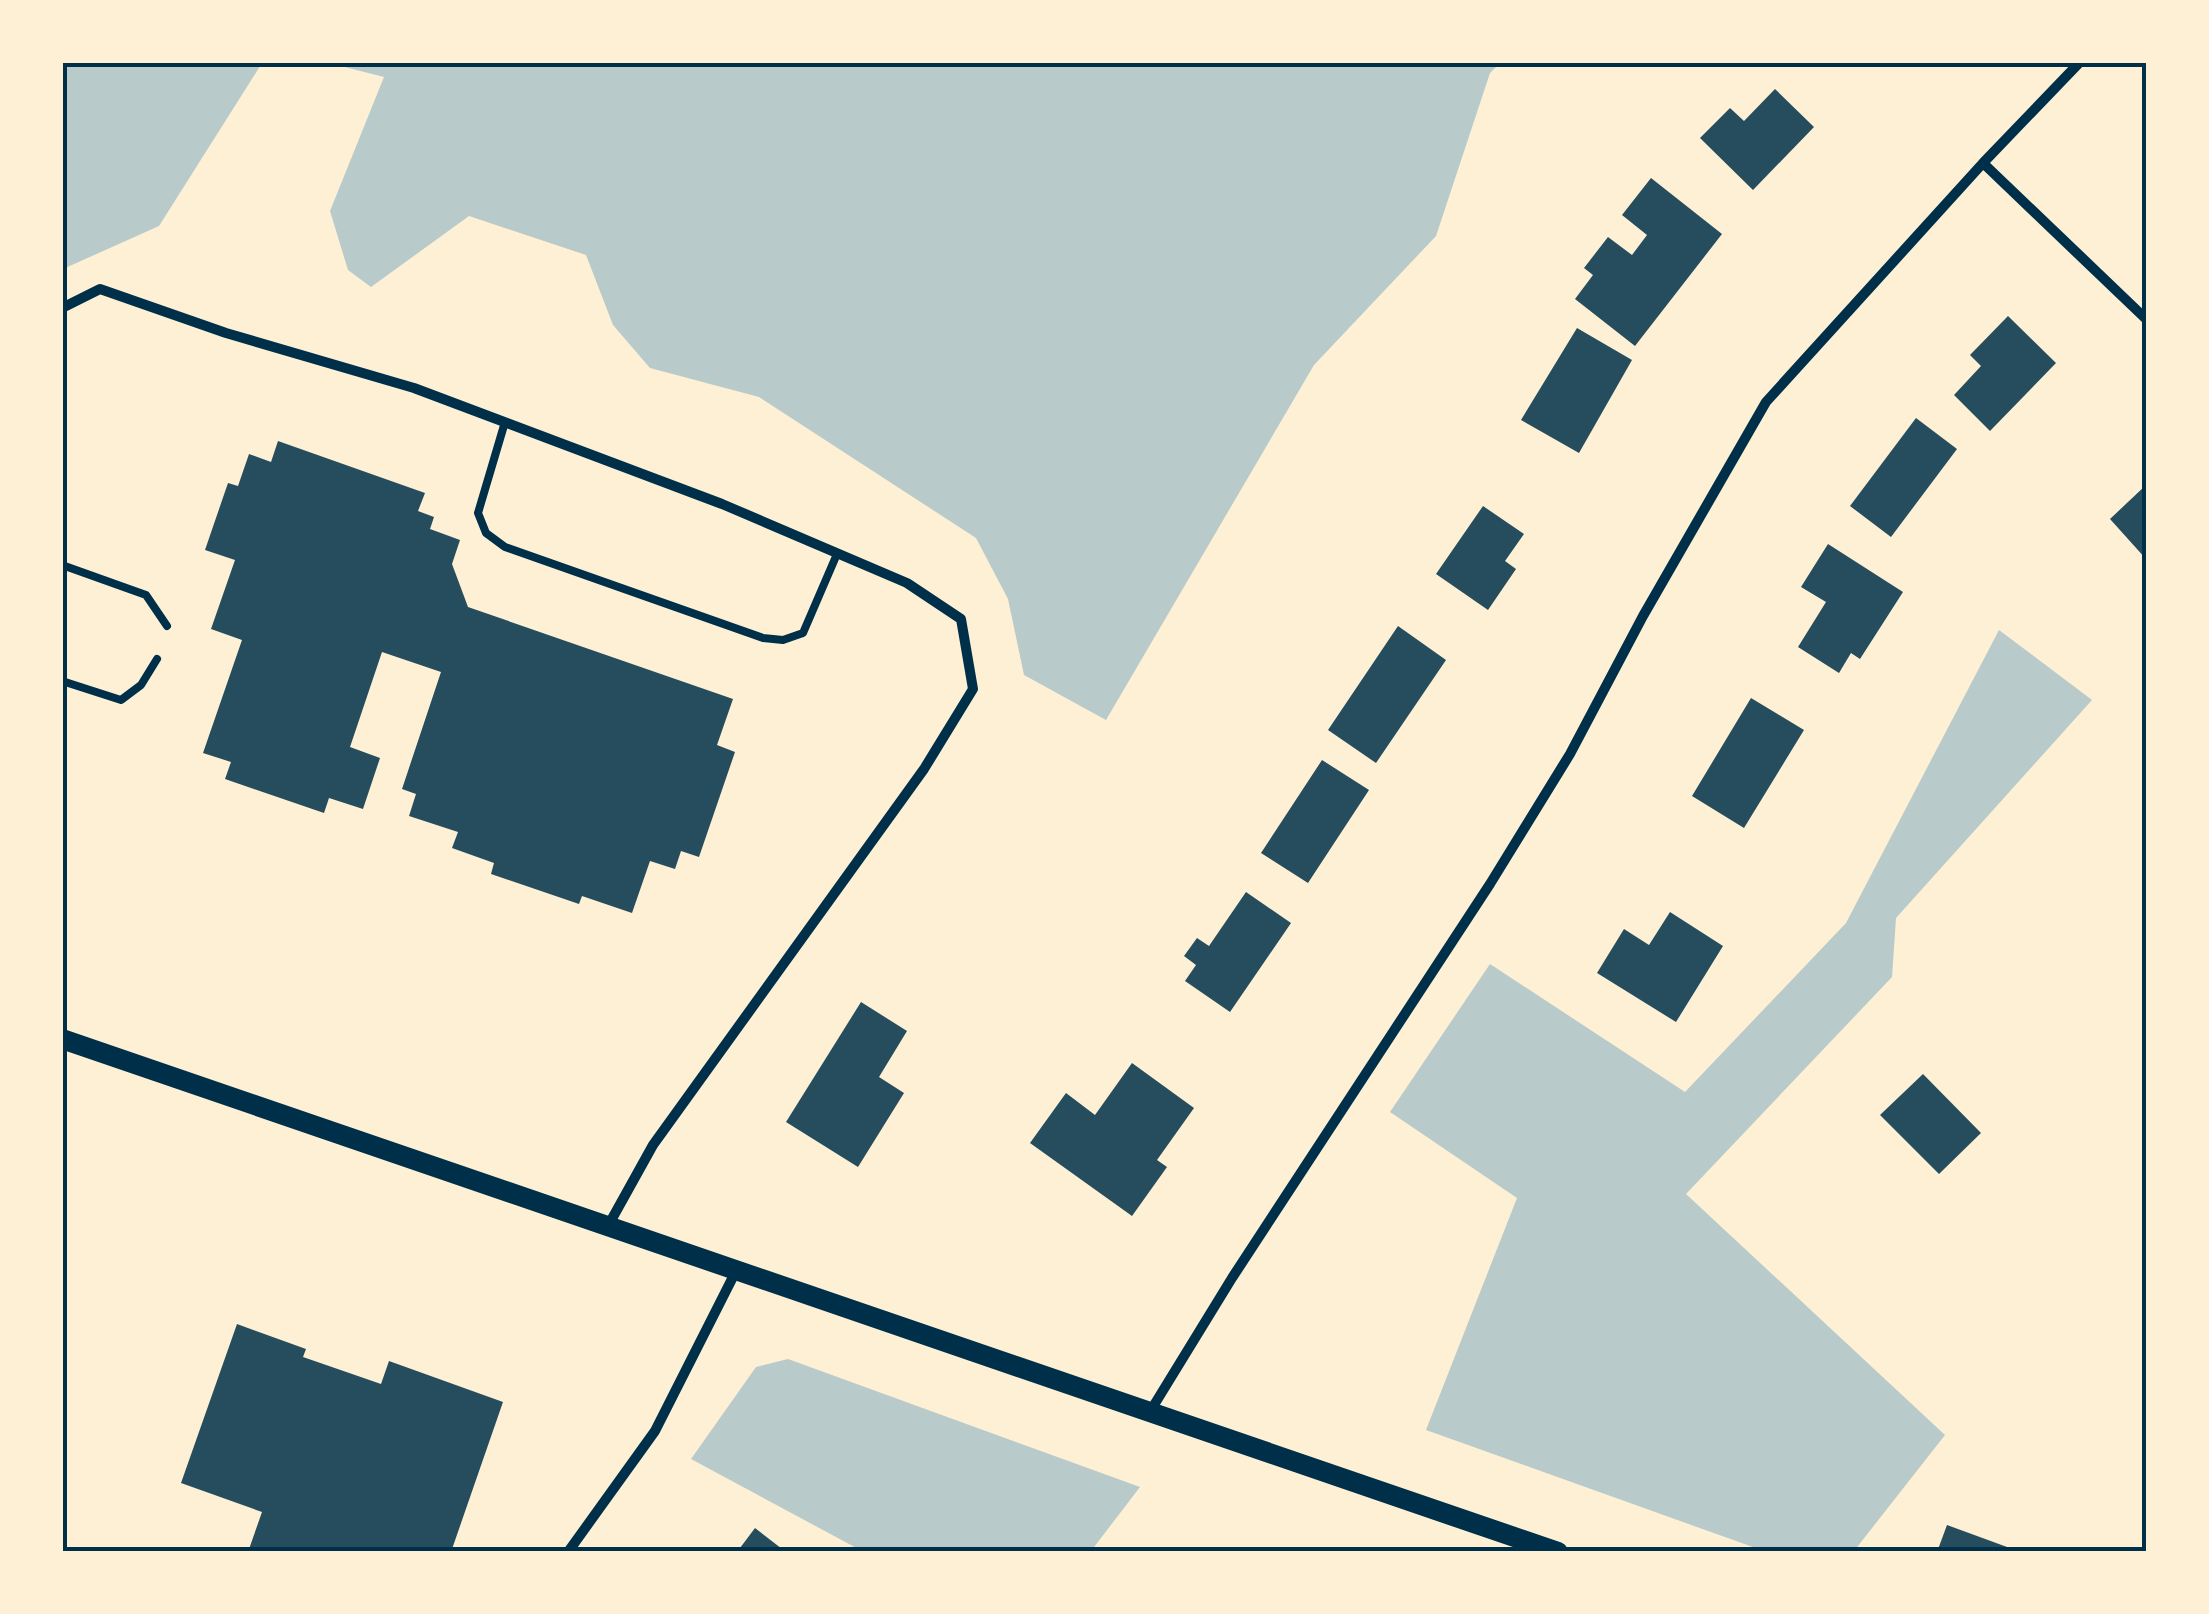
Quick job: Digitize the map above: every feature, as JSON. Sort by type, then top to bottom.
[{"type":"main road","points":[[62,1039],[1558,1552]]},
{"type":"street","points":[[1151,1410],[1570,754],[1642,616],[1766,402],[2080,62]]},
{"type":"street","points":[[1983,164],[2146,319]]},
{"type":"street","points":[[62,308],[100,289],[226,332],[414,388],[722,504],[907,583],[961,619],[973,689],[924,769],[652,1145],[608,1227]]},
{"type":"street","points":[[568,1552],[655,1431],[736,1271]]},
{"type":"lane","points":[[504,422],[478,513],[486,533],[504,547],[763,638],[783,640],[803,634],[837,554]]},
{"type":"lane","points":[[62,565],[146,595],[167,626]]},
{"type":"lane","points":[[62,681],[121,700],[141,685],[157,659]]},
{"type":"shaded area","points":[[1500,62],[1490,73],[1436,236],[1314,365],[1106,720],[1024,675],[1008,599],[976,538],[759,397],[650,368],[613,325],[586,255],[469,216],[371,287],[348,270],[330,211],[384,77],[329,63]]},
{"type":"shaded area","points":[[62,63],[262,63],[159,226],[63,269]]},
{"type":"shaded area","points":[[1999,630],[2092,700],[1896,918],[1892,977],[1686,1194],[1945,1435],[1854,1551],[1764,1551],[1426,1430],[1517,1198],[1390,1112],[1490,964],[1685,1092],[1846,923]]},
{"type":"shaded area","points":[[788,1359],[1140,1487],[1091,1551],[862,1551],[691,1459],[756,1367]]},
{"type":"building","points":[[1775,89],[1814,127],[1753,190],[1700,138],[1730,108],[1744,121]]},
{"type":"building","points":[[1651,178],[1722,234],[1635,346],[1575,299],[1593,275],[1584,268],[1608,237],[1632,255],[1647,235],[1622,215]]},
{"type":"building","points":[[2008,316],[2056,363],[1990,431],[1954,395],[1981,366],[1970,355]]},
{"type":"building","points":[[1577,328],[1632,360],[1579,453],[1521,420]]},
{"type":"building","points":[[1916,418],[1957,449],[1891,537],[1850,506]]},
{"type":"building","points":[[278,441],[425,493],[418,511],[434,517],[430,529],[460,540],[452,564],[468,607],[733,699],[717,745],[735,752],[699,857],[681,851],[675,869],[650,861],[632,913],[582,896],[579,904],[491,874],[494,863],[452,848],[458,832],[409,816],[416,794],[402,789],[441,672],[382,652],[350,747],[380,758],[363,809],[329,798],[324,813],[225,779],[231,762],[203,753],[242,640],[211,629],[235,560],[205,550],[228,483],[238,486],[249,454],[271,462]]},
{"type":"building","points":[[2146,485],[2146,559],[2110,519]]},
{"type":"building","points":[[1483,506],[1524,534],[1505,561],[1516,569],[1488,610],[1436,574]]},
{"type":"building","points":[[1828,544],[1903,592],[1860,659],[1851,653],[1839,673],[1798,647],[1826,602],[1801,587]]},
{"type":"building","points":[[1398,626],[1446,660],[1376,763],[1328,730]]},
{"type":"building","points":[[1751,698],[1804,730],[1744,828],[1692,796]]},
{"type":"building","points":[[1322,760],[1369,790],[1308,883],[1261,853]]},
{"type":"building","points":[[1246,892],[1291,923],[1230,1012],[1185,981],[1196,965],[1184,956],[1197,938],[1209,946]]},
{"type":"building","points":[[1670,912],[1723,946],[1676,1022],[1597,973],[1624,929],[1649,945]]},
{"type":"building","points":[[861,1002],[907,1031],[879,1077],[904,1093],[858,1167],[786,1122]]},
{"type":"building","points":[[1132,1063],[1194,1108],[1157,1160],[1167,1167],[1132,1216],[1030,1143],[1066,1093],[1095,1115]]},
{"type":"building","points":[[1923,1074],[1981,1133],[1939,1174],[1880,1115]]},
{"type":"building","points":[[237,1324],[306,1349],[303,1357],[381,1384],[389,1361],[503,1402],[451,1552],[248,1552],[262,1512],[181,1483]]},
{"type":"building","points":[[1947,1525],[2018,1551],[2018,1552],[1937,1552]]},
{"type":"building","points":[[755,1528],[786,1552],[737,1552]]}]
